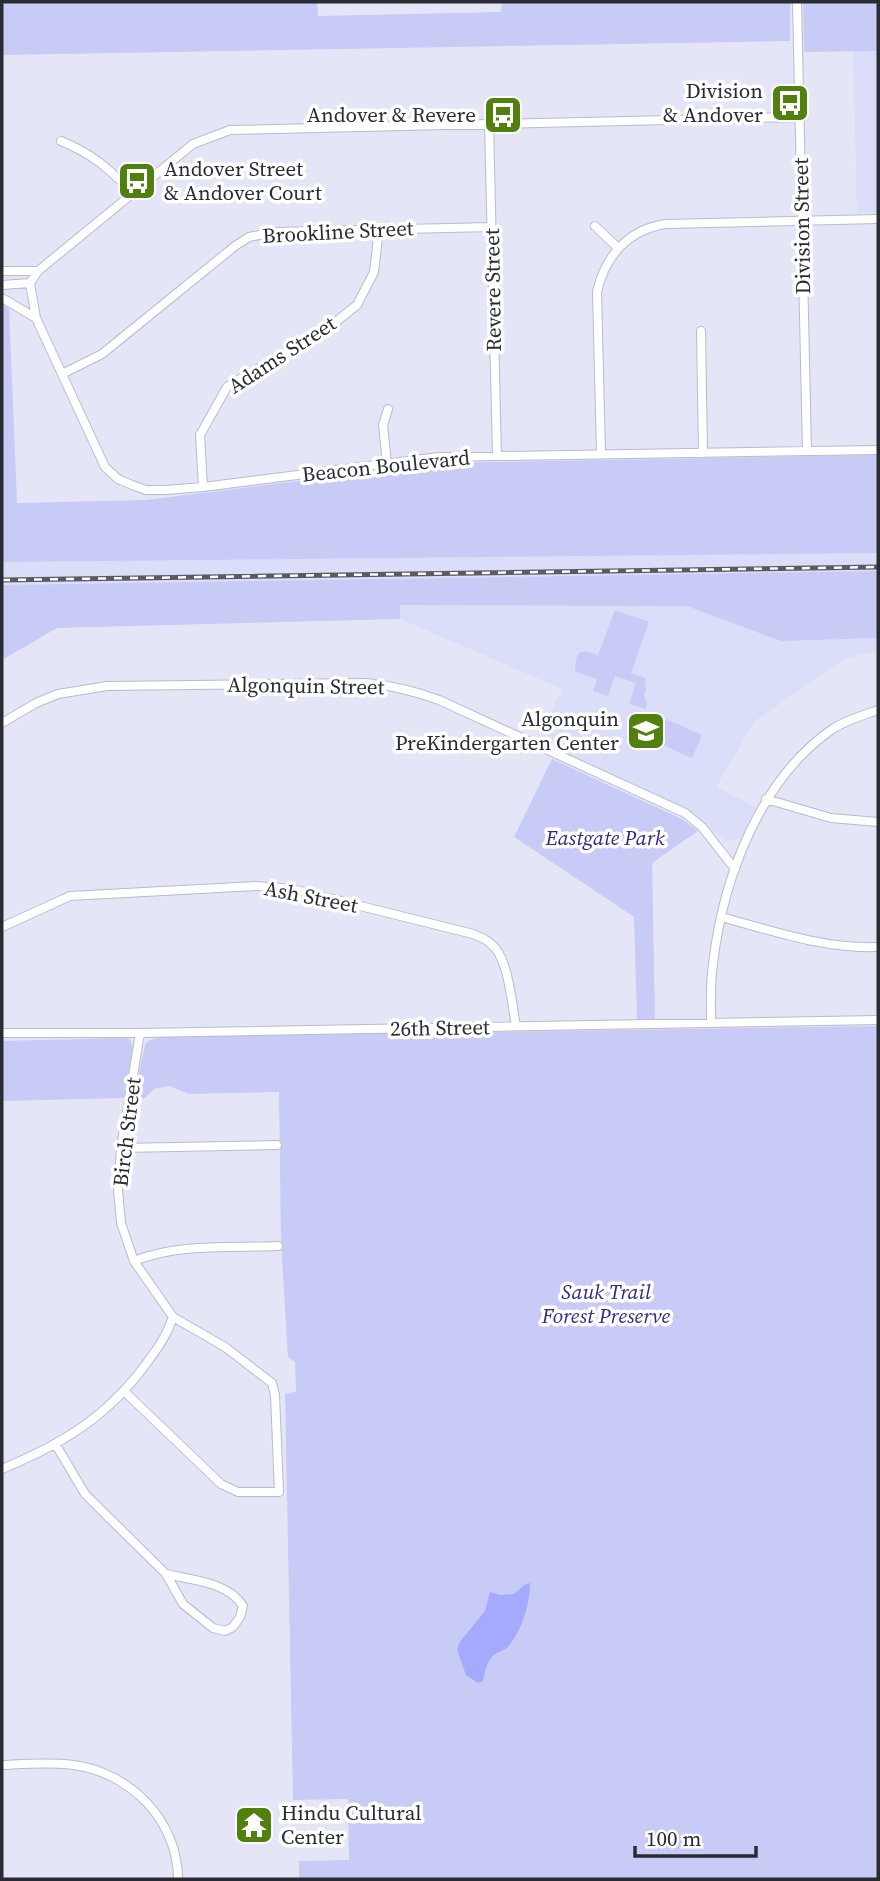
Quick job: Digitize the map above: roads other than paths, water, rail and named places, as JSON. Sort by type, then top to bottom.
[{"type":"street","name":"Division Street","points":[[797,2],[807,451]]},
{"type":"street","points":[[2,285],[30,282],[38,271],[193,144],[230,130],[799,117]]},
{"type":"street","name":"Revere Street","points":[[489,125],[497,456]]},
{"type":"street","points":[[61,141],[84,150],[103,163],[133,193]]},
{"type":"street","points":[[601,454],[597,292],[603,269],[618,248],[636,233],[665,224],[878,219]]},
{"type":"street","points":[[595,226],[618,248]]},
{"type":"street","name":"Brookline Street","points":[[62,374],[102,354],[249,237],[275,232],[492,227]]},
{"type":"street","name":"Adams Street","points":[[203,488],[200,435],[227,387],[333,324],[357,305],[374,272],[379,229]]},
{"type":"street","points":[[2,271],[38,271]]},
{"type":"street","name":"Beacon Boulevard","points":[[30,282],[36,318],[99,458],[118,479],[146,490],[203,488],[439,457],[878,450]]},
{"type":"street","points":[[2,298],[36,318]]},
{"type":"street","points":[[701,331],[703,453]]},
{"type":"street","points":[[387,464],[383,425],[388,409]]},
{"type":"street","name":"Algonquin Street","points":[[2,723],[36,703],[58,694],[107,686],[367,683],[392,686],[416,691],[685,813],[702,827],[735,869]]},
{"type":"street","points":[[711,1023],[712,965],[721,917],[735,869],[766,799],[786,770],[834,728],[878,710]]},
{"type":"street","points":[[766,799],[831,818],[878,822]]},
{"type":"street","name":"Ash Street","points":[[2,927],[58,901],[82,895],[256,886],[292,889],[486,939],[502,958],[516,1026]]},
{"type":"street","points":[[721,917],[822,944],[855,948],[878,947]]},
{"type":"street","name":"26th Street","points":[[2,1033],[878,1020]]},
{"type":"street","name":"Birch Street","points":[[140,1033],[121,1148],[118,1190],[121,1223],[134,1261],[173,1317]]},
{"type":"street","points":[[121,1148],[277,1145]]},
{"type":"street","points":[[134,1261],[151,1254],[177,1249],[278,1247]]},
{"type":"street","points":[[2,1469],[55,1445],[92,1420],[125,1392],[168,1334],[173,1317],[225,1347],[272,1383],[275,1395],[279,1492],[238,1492],[221,1484],[125,1392]]},
{"type":"street","points":[[55,1445],[85,1494],[166,1574],[183,1604],[213,1628],[225,1631],[233,1627],[240,1617],[243,1606],[237,1597],[228,1591],[166,1574]]},
{"type":"street","points":[[2,1765],[74,1765],[98,1771],[128,1785],[148,1802],[165,1827],[175,1848],[178,1879]]},
{"type":"water","points":[[530,1583],[527,1607],[519,1629],[508,1647],[491,1658],[483,1681],[478,1683],[466,1675],[457,1650],[459,1643],[485,1611],[490,1592],[500,1595],[514,1594]]},
{"type":"railway","points":[[2,580],[878,567]]},
{"type":"place","name":"Division & Andover","points":[[790,103]]},
{"type":"place","name":"Andover & Revere","points":[[503,115]]},
{"type":"place","name":"Andover Street & Andover Court","points":[[137,181]]},
{"type":"place","name":"Algonquin PreKindergarten Center","points":[[646,731]]},
{"type":"place","name":"Hindu Cultural Center","points":[[254,1825]]},
{"type":"park label","name":"Eastgate Park","points":[[605,838]]},
{"type":"park label","name":"Sauk Trail Forest Preserve","points":[[606,1304]]}]
